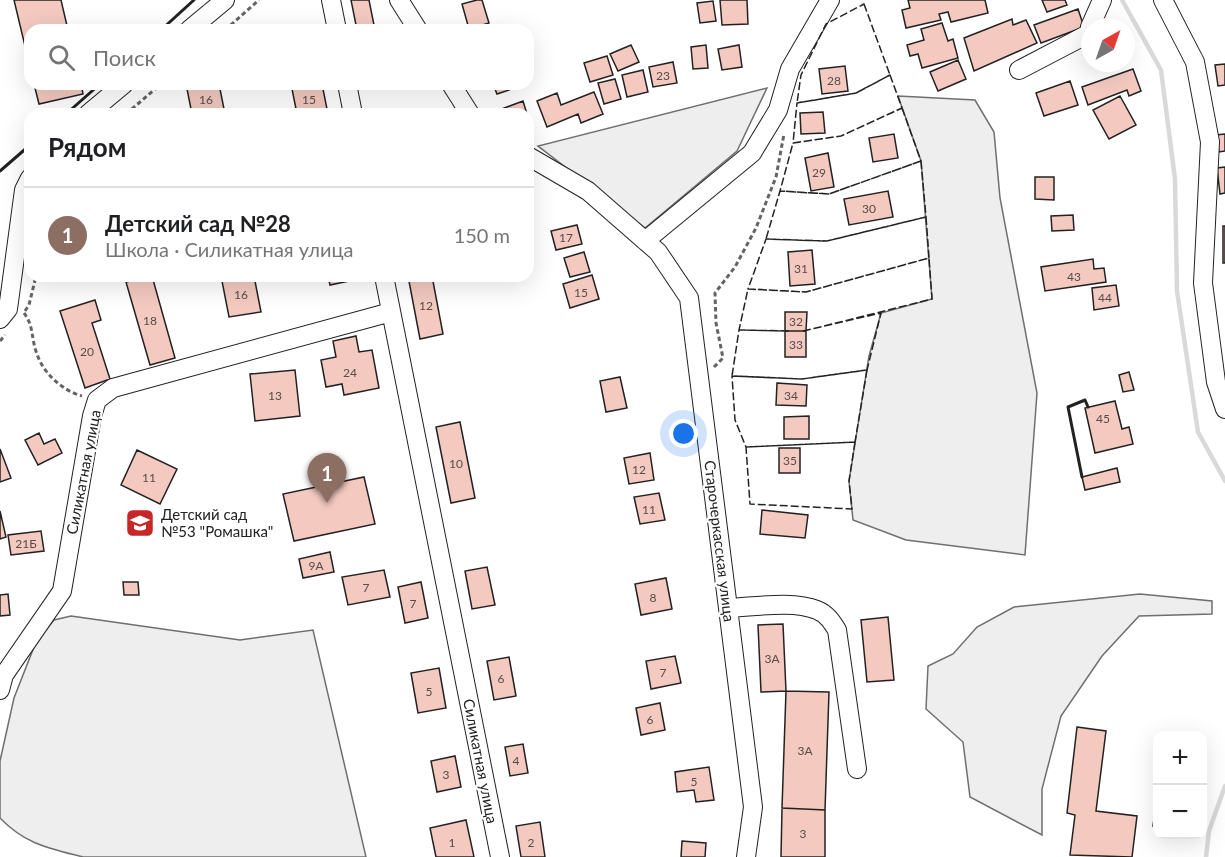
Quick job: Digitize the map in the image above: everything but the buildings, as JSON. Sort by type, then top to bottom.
[{"type":"street","points":[[196,24],[225,0]]},
{"type":"street","points":[[331,0],[336,24]]},
{"type":"street","points":[[399,0],[414,24]]},
{"type":"street","points":[[645,241],[752,153],[778,110],[790,69],[830,0]]},
{"type":"street","points":[[1094,18],[1102,0]]},
{"type":"street","points":[[1163,0],[1195,62],[1210,142],[1203,283],[1216,382],[1225,409]]},
{"type":"street","points":[[1019,70],[1081,38]]},
{"type":"street","points":[[95,108],[117,90]]},
{"type":"street","points":[[348,90],[352,108]]},
{"type":"street","points":[[455,90],[466,108]]},
{"type":"street","name":"Старочеркасская улица","points":[[534,160],[588,191],[658,252],[689,298],[753,807],[746,857]]},
{"type":"street","points":[[4,314],[24,190]]},
{"type":"street","name":"Силикатная улица","points":[[385,282],[500,857]]},
{"type":"street","name":"Силикатная улица","points":[[0,690],[4,675],[62,591],[92,416],[97,400],[113,388],[391,312]]},
{"type":"street","points":[[728,608],[798,605],[819,610],[830,619],[837,630],[857,770]]},
{"type":"path","points":[[232,24],[259,0]]},
{"type":"path","points":[[133,108],[154,90]]},
{"type":"path","points":[[700,382],[723,358],[716,323],[715,293],[735,267],[756,228],[776,177],[784,133]]},
{"type":"path","points":[[4,314],[23,312],[31,322],[36,354],[43,366],[62,386],[73,393],[97,400]]},
{"type":"shaded area","points":[[767,88],[737,151],[645,228],[538,146]]},
{"type":"shaded area","points":[[898,96],[975,100],[994,132],[1000,198],[1037,393],[1025,555],[906,540],[853,520],[849,481],[869,356],[881,313],[932,299],[921,161]]},
{"type":"shaded area","points":[[1140,594],[1212,601],[1212,614],[1139,616],[1102,656],[1061,716],[1042,789],[1042,835],[970,797],[963,742],[926,709],[928,666],[953,654],[977,627],[1014,607]]},
{"type":"shaded area","points":[[71,616],[240,640],[313,630],[366,857],[83,857],[38,844],[9,827],[0,818],[0,761],[14,698],[36,642],[54,620]]},
{"type":"waterway","points":[[1122,0],[1161,70],[1175,179],[1177,291],[1198,432],[1225,481]]},
{"type":"waterway","points":[[1206,857],[1209,831],[1225,786]]},
{"type":"fence","points":[[864,4],[890,75],[856,93],[797,103],[801,75],[826,24],[864,4]]},
{"type":"fence","points":[[890,75],[902,108],[841,136],[793,143],[797,103],[856,93],[890,75]]},
{"type":"fence","points":[[902,108],[921,161],[829,194],[780,191],[793,143],[841,136],[902,108]]},
{"type":"fence","points":[[921,161],[926,217],[827,241],[766,239],[780,191],[829,194],[921,161]]},
{"type":"fence","points":[[926,217],[929,258],[806,292],[748,289],[766,239],[827,241],[926,217]]},
{"type":"fence","points":[[785,331],[739,330],[748,289],[806,292],[929,258],[932,299],[804,331]]},
{"type":"fence","points":[[789,331],[739,330],[732,376],[802,379],[867,370],[881,313],[803,331]]},
{"type":"fence","points":[[867,370],[855,442],[746,447],[735,420],[732,376],[802,379],[867,370]]},
{"type":"fence","points":[[855,442],[849,481],[852,509],[750,504],[746,447],[855,442]]},
{"type":"wall","points":[[168,24],[194,0]]},
{"type":"wall","points":[[73,108],[93,90]]},
{"type":"wall","points":[[0,171],[24,150]]},
{"type":"wall","points":[[1082,477],[1068,407],[1085,400],[1088,407]]},
{"type":"place","name":"Детский сад №28","points":[[327,503]]},
{"type":"place","name":"Детский сад №53 \"Ромашка\"","points":[[140,523]]}]
